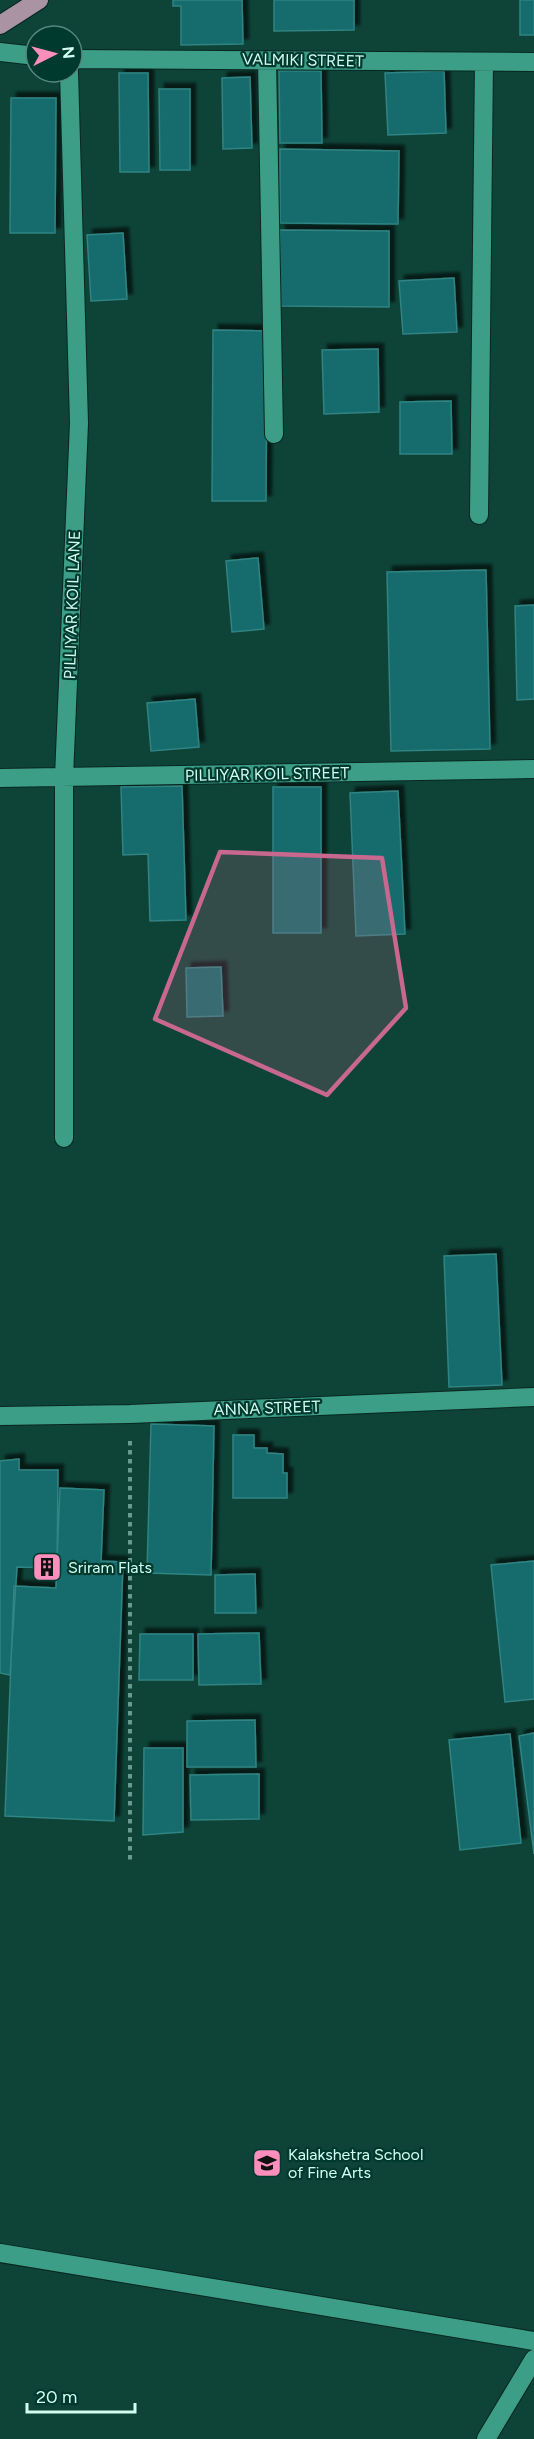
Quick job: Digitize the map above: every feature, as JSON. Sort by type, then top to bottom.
[{"type":"main road","points":[[0,25],[39,0]]},
{"type":"street","points":[[0,52],[24,55]]},
{"type":"street","name":"VALMIKI STREET","points":[[84,59],[534,62]]},
{"type":"street","points":[[267,60],[273,434]]},
{"type":"street","points":[[479,515],[484,62]]},
{"type":"street","name":"PILLIYAR KOIL LANE","points":[[64,1138],[64,777],[79,423],[69,84]]},
{"type":"street","name":"PILLIYAR KOIL STREET","points":[[0,778],[534,769]]},
{"type":"street","name":"ANNA STREET","points":[[0,1416],[130,1414],[534,1397]]},
{"type":"street","points":[[0,2253],[534,2341]]},
{"type":"street","points":[[486,2439],[534,2359]]},
{"type":"path","points":[[130,1414],[130,1860]]},
{"type":"highlighted area","points":[[220,852],[382,858],[406,1008],[327,1095],[155,1019]]},
{"type":"building","points":[[173,0],[242,0],[243,44],[181,45],[181,6],[173,6]]},
{"type":"building","points":[[274,0],[354,0],[354,30],[274,31]]},
{"type":"building","points":[[520,0],[534,0],[534,35],[520,35]]},
{"type":"building","points":[[279,71],[321,71],[322,143],[280,143]]},
{"type":"building","points":[[444,71],[446,133],[388,135],[385,73]]},
{"type":"building","points":[[119,73],[148,73],[149,172],[120,172]]},
{"type":"building","points":[[250,77],[252,148],[223,149],[222,78]]},
{"type":"building","points":[[159,89],[190,89],[190,170],[160,170]]},
{"type":"building","points":[[11,98],[56,98],[55,233],[10,233]]},
{"type":"building","points":[[280,149],[399,151],[398,224],[280,223]]},
{"type":"building","points":[[280,230],[389,231],[389,307],[280,306]]},
{"type":"building","points":[[123,233],[127,299],[91,301],[87,235]]},
{"type":"building","points":[[454,278],[457,332],[403,334],[399,281]]},
{"type":"building","points":[[213,330],[267,331],[266,501],[212,501]]},
{"type":"building","points":[[378,349],[379,412],[324,414],[322,350]]},
{"type":"building","points":[[451,401],[452,454],[400,454],[400,402]]},
{"type":"building","points":[[258,558],[264,629],[232,632],[226,561]]},
{"type":"building","points":[[486,570],[490,749],[391,751],[387,572]]},
{"type":"building","points":[[534,605],[534,699],[517,700],[515,606]]},
{"type":"building","points":[[195,699],[199,747],[151,751],[147,703]]},
{"type":"building","points":[[182,786],[186,920],[150,921],[148,854],[123,855],[121,787]]},
{"type":"building","points":[[273,787],[321,787],[321,933],[273,933]]},
{"type":"building","points":[[398,791],[405,934],[356,936],[350,793]]},
{"type":"building","points":[[221,967],[223,1016],[187,1017],[186,968]]},
{"type":"building","points":[[496,1254],[502,1385],[449,1387],[444,1256]]},
{"type":"building","points":[[151,1424],[214,1426],[211,1575],[147,1573]]},
{"type":"building","points":[[233,1435],[254,1435],[254,1448],[267,1448],[267,1453],[283,1454],[283,1473],[287,1473],[287,1498],[233,1498]]},
{"type":"building","name":"Sriram Flats","points":[[19,1459],[19,1470],[58,1470],[57,1568],[17,1567],[10,1675],[0,1673],[0,1461]]},
{"type":"building","points":[[60,1488],[104,1490],[101,1561],[123,1562],[114,1821],[5,1816],[14,1586],[56,1588]]},
{"type":"building","points":[[534,1561],[534,1699],[505,1702],[491,1565]]},
{"type":"building","points":[[255,1574],[256,1613],[215,1613],[215,1575]]},
{"type":"building","points":[[259,1633],[261,1684],[199,1685],[198,1634]]},
{"type":"building","points":[[140,1634],[193,1634],[193,1680],[139,1680]]},
{"type":"building","points":[[255,1720],[256,1767],[187,1767],[187,1721]]},
{"type":"building","points":[[534,1733],[534,1854],[519,1736]]},
{"type":"building","points":[[510,1734],[521,1843],[460,1850],[449,1740]]},
{"type":"building","points":[[144,1748],[183,1748],[183,1832],[143,1835]]},
{"type":"building","points":[[259,1774],[259,1819],[191,1820],[190,1775]]},
{"type":"place","name":"Sriram Flats","points":[[47,1567]]},
{"type":"place","name":"Kalakshetra School of Fine Arts","points":[[267,2163]]}]
